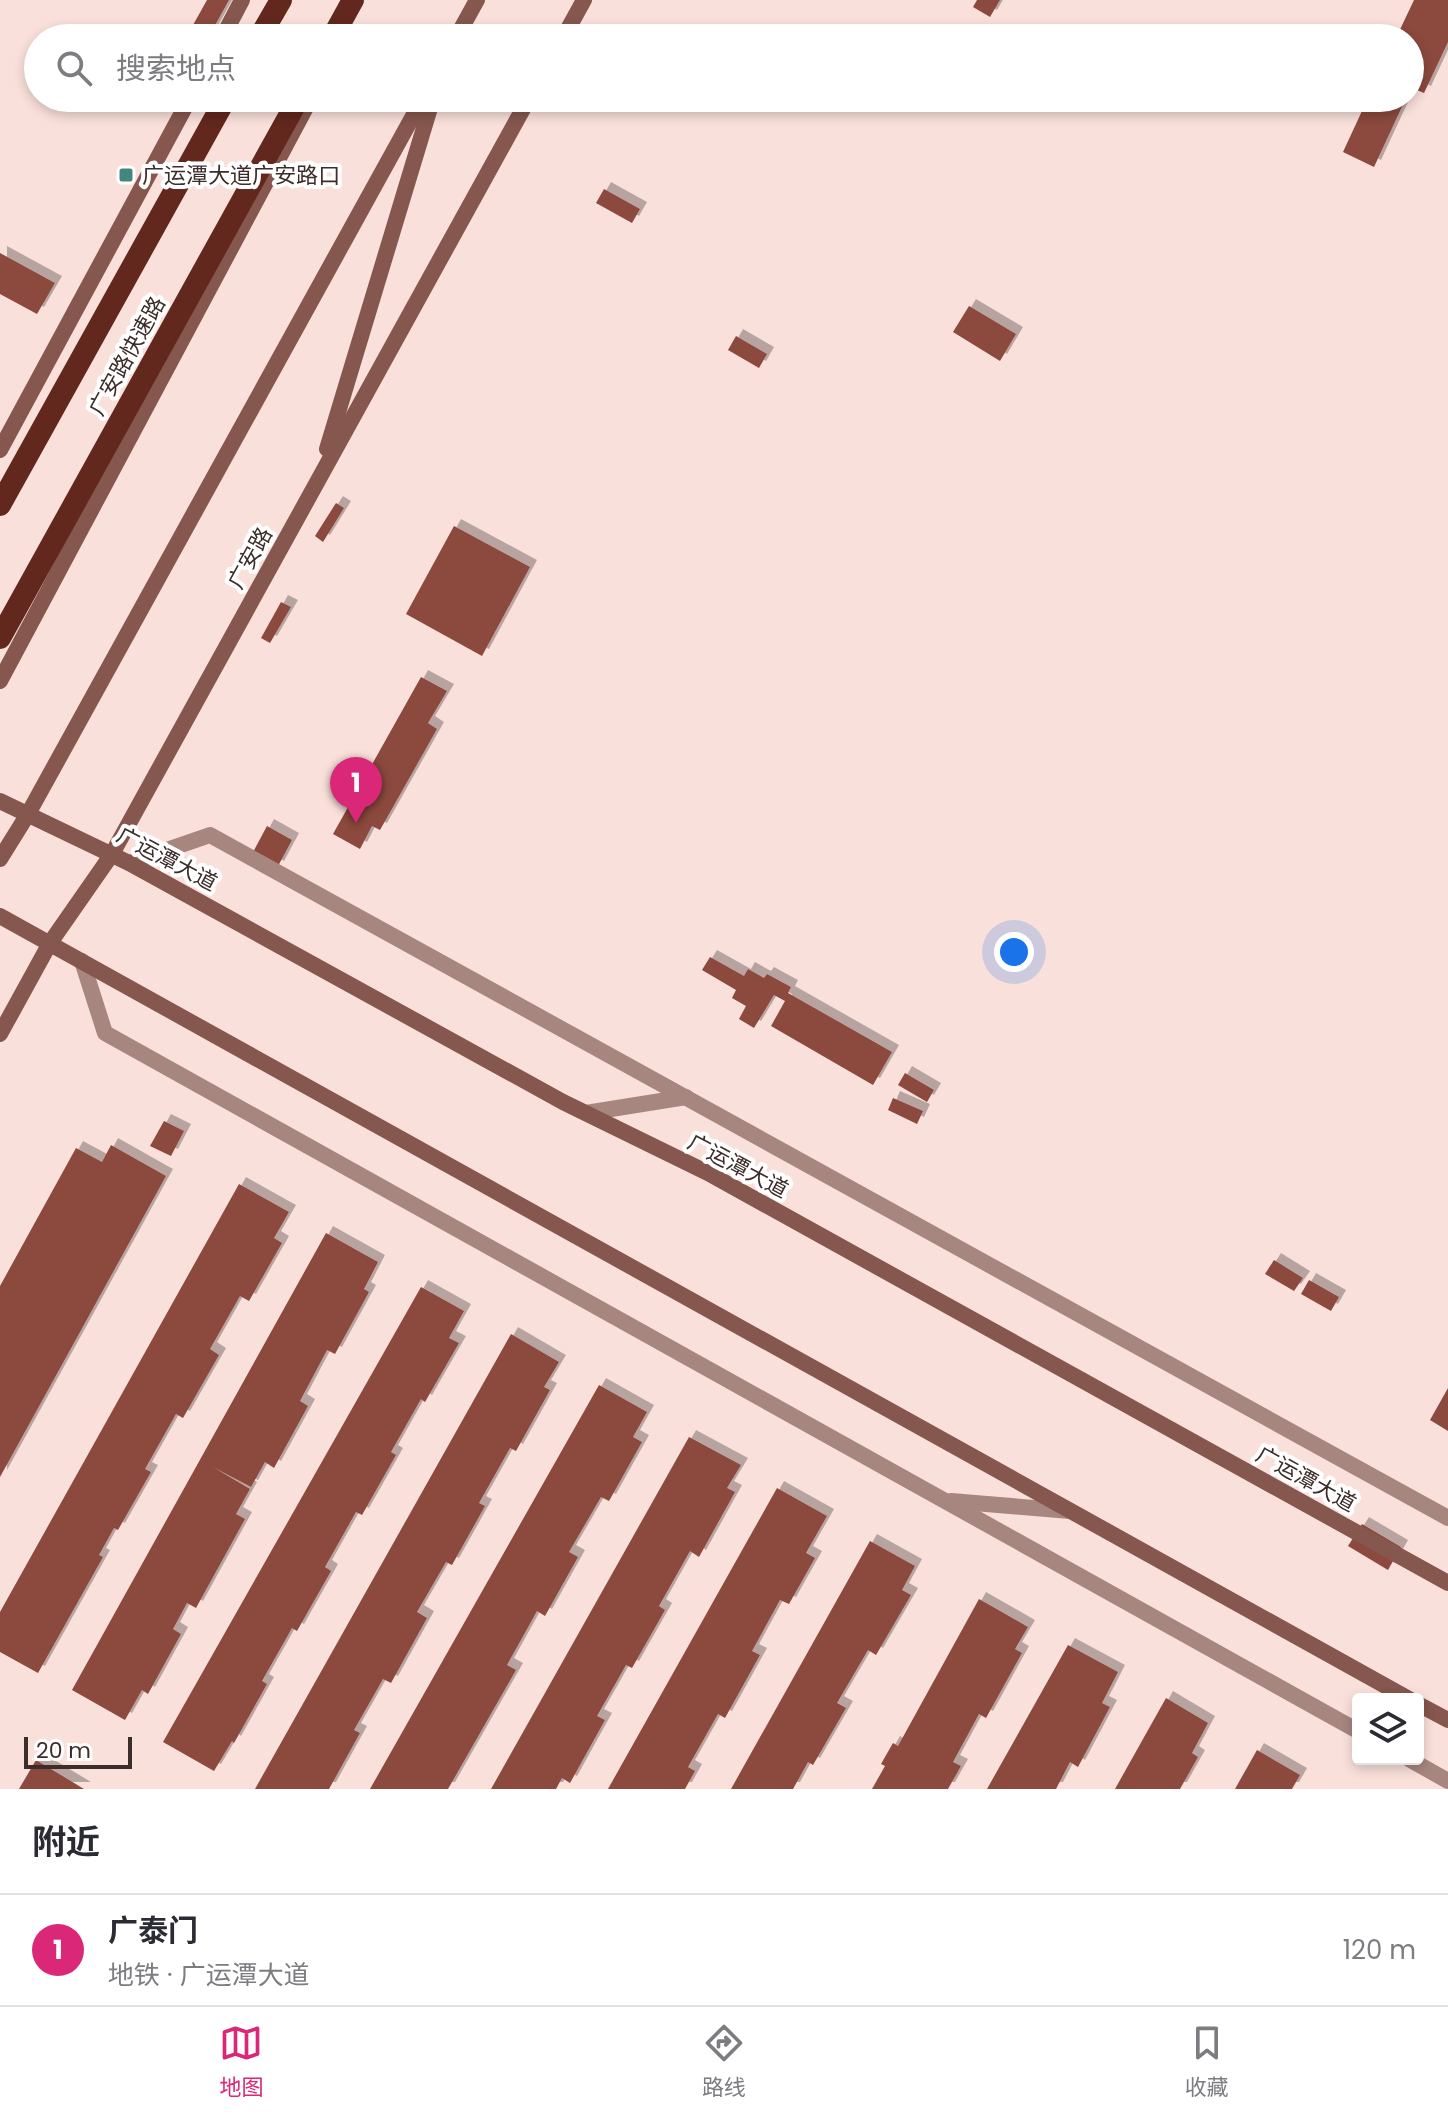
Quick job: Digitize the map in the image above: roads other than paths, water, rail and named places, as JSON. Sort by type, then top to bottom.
[{"type":"highway","points":[[267,24],[281,0]]},
{"type":"highway","points":[[340,24],[353,0]]},
{"type":"highway","name":"广安路快速路","points":[[0,505],[218,112]]},
{"type":"highway","name":"广安路快速路","points":[[0,638],[291,112]]},
{"type":"main road","points":[[229,24],[242,0]]},
{"type":"main road","points":[[350,24],[363,0]]},
{"type":"main road","points":[[464,24],[477,0]]},
{"type":"main road","points":[[571,24],[584,0]]},
{"type":"main road","points":[[0,450],[182,112]]},
{"type":"main road","points":[[0,681],[304,112]]},
{"type":"main road","points":[[0,859],[28,814],[415,112]]},
{"type":"main road","points":[[318,481],[429,112]]},
{"type":"main road","name":"广安路","points":[[0,1034],[50,943],[112,854],[521,112]]},
{"type":"main road","name":"广运潭大道","points":[[0,801],[112,854],[586,1113],[708,1173],[1448,1583]]},
{"type":"main road","points":[[0,916],[1398,1693]]},
{"type":"main road","points":[[1424,1707],[1448,1720]]},
{"type":"street","points":[[129,863],[210,835],[1448,1518]]},
{"type":"street","points":[[82,961],[105,1033],[1352,1728]]},
{"type":"street","points":[[586,1113],[686,1097]]},
{"type":"street","points":[[946,1501],[1070,1511]]},
{"type":"street","points":[[1420,1765],[1448,1781]]},
{"type":"place","name":"广运潭大道广安路口","points":[[126,175]]},
{"type":"place","name":"广泰门","points":[[356,823]]}]
